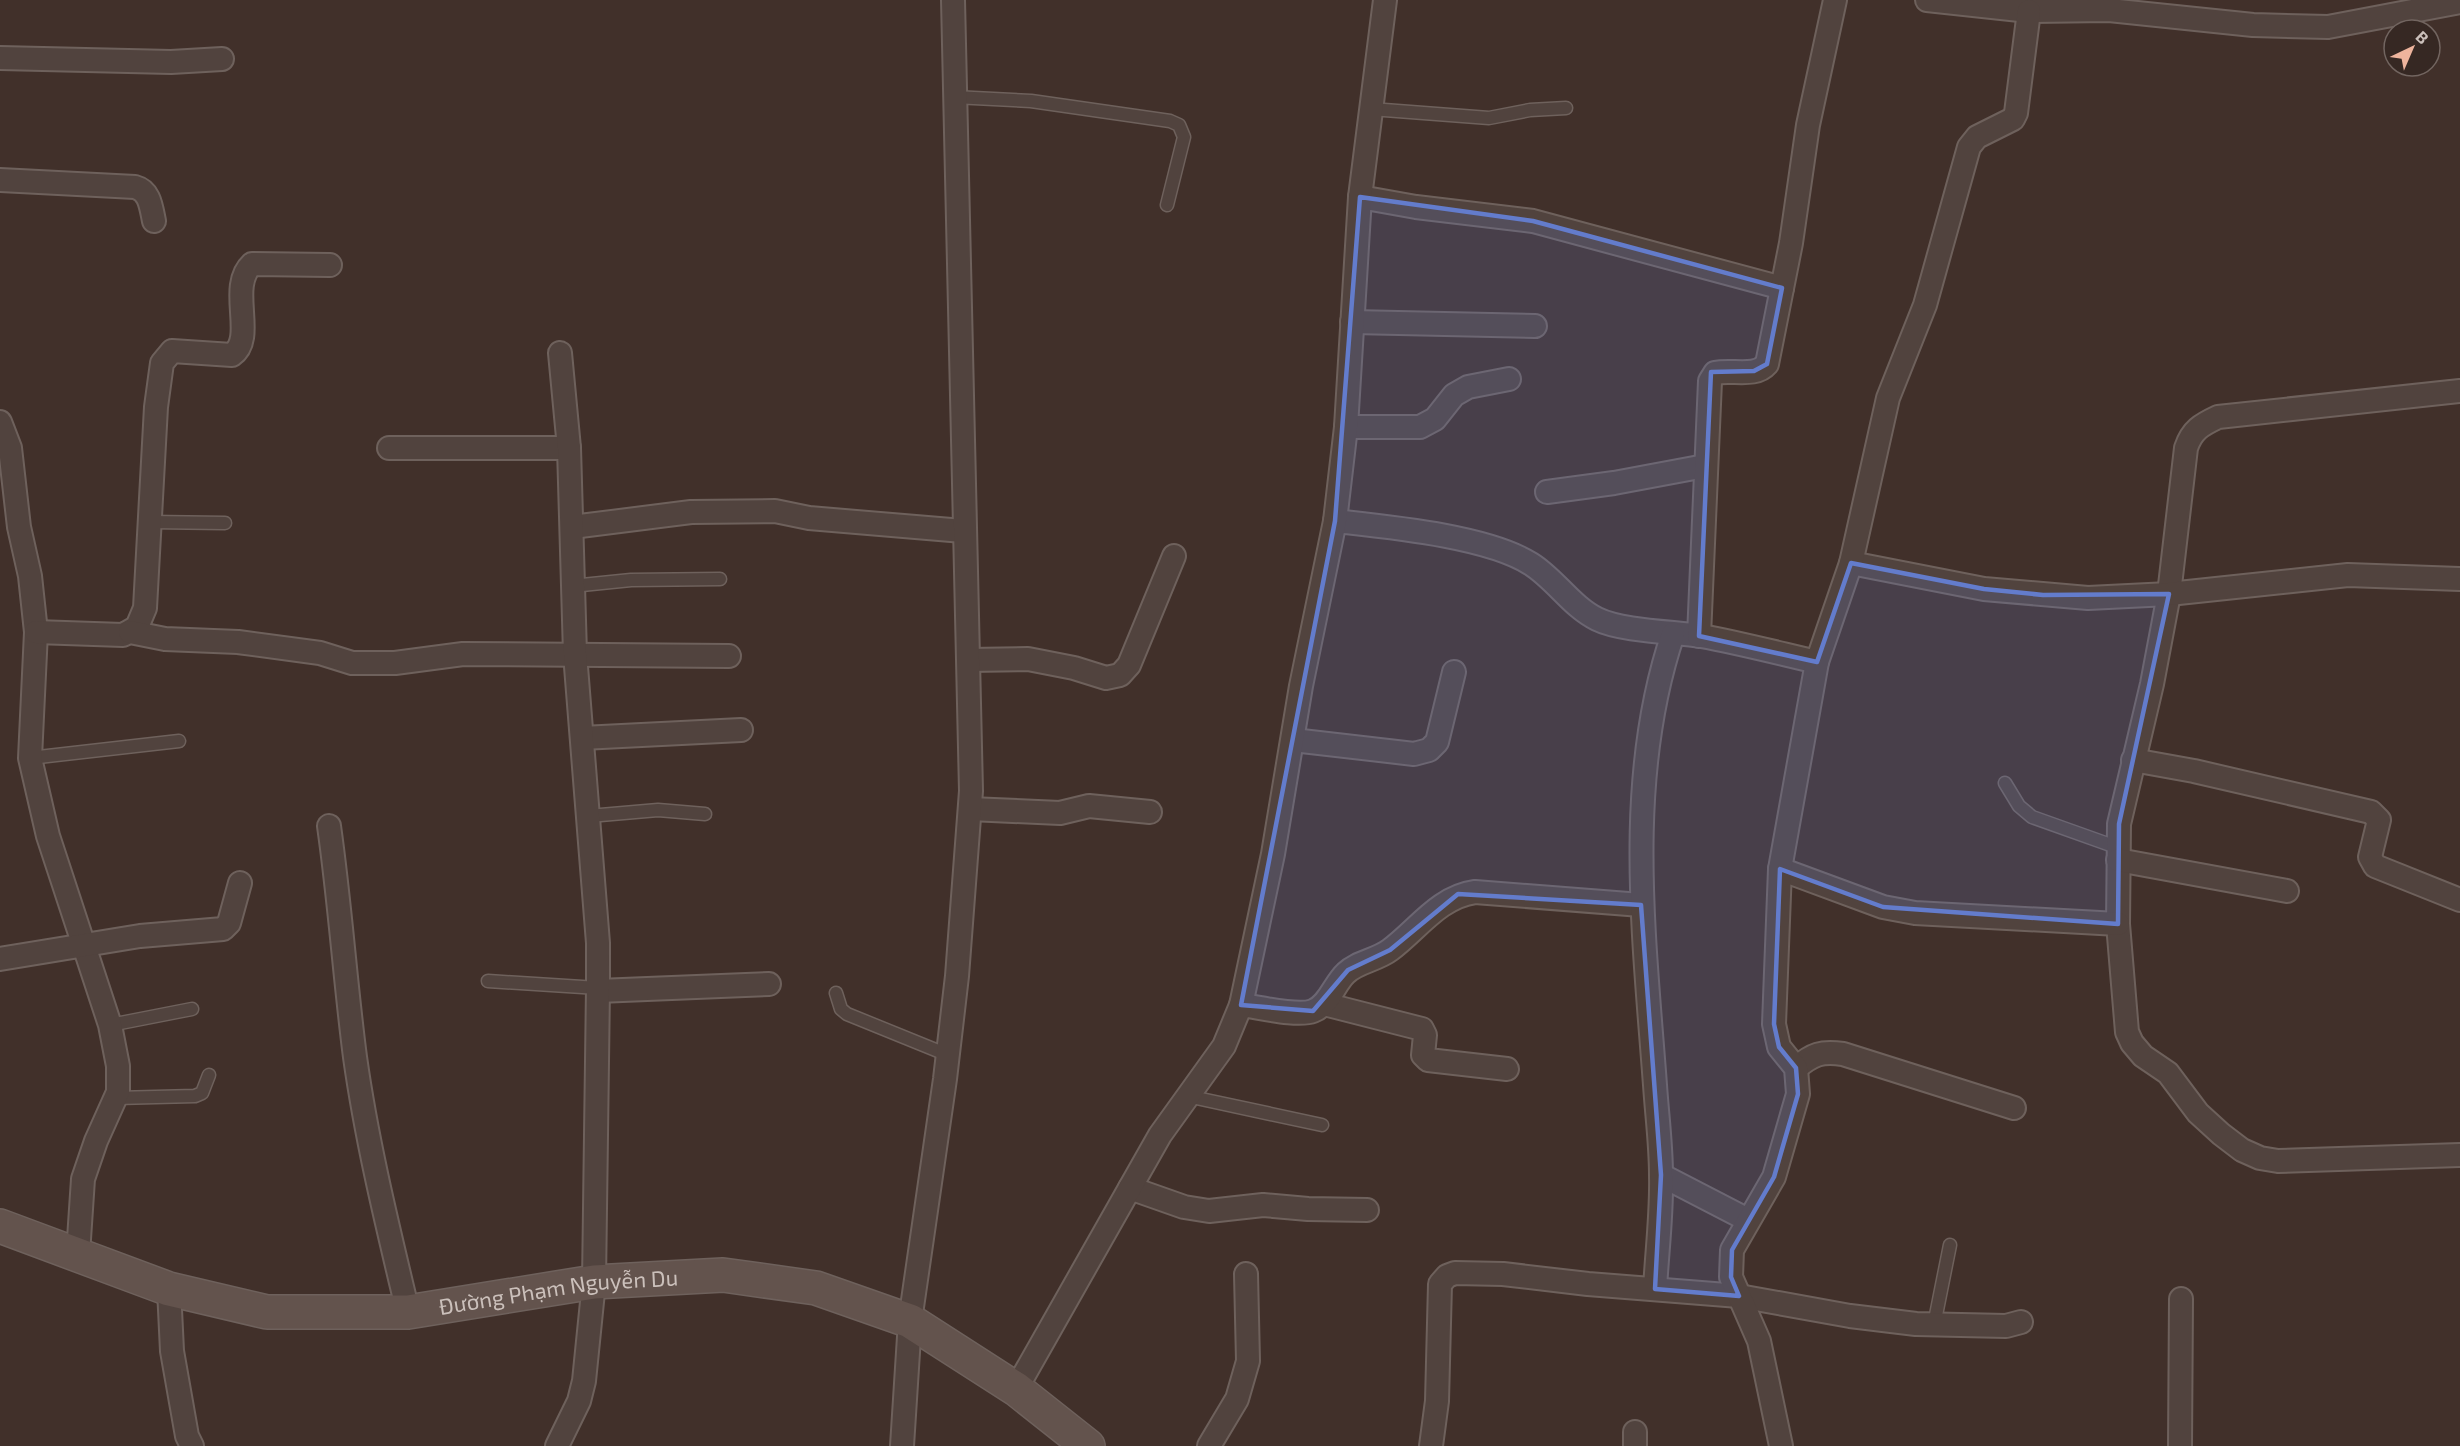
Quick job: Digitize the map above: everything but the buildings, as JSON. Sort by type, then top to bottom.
[{"type":"main road","name":"Đường Phạm Nguyễn Du","points":[[0,1226],[169,1289],[267,1312],[408,1312],[594,1282],[723,1275],[816,1288],[910,1321],[1016,1389],[1088,1446]]},
{"type":"street","points":[[902,1446],[910,1321],[948,1055],[970,809],[969,660],[963,531],[953,0]]},
{"type":"street","points":[[1016,1389],[1160,1135],[1224,1046],[1241,1005],[1293,740],[1301,686],[1335,521],[1346,427],[1360,197],[1385,0]]},
{"type":"street","points":[[1699,636],[1705,466],[1712,377],[1720,372],[1763,369],[1767,364],[1782,288],[1808,125],[1835,0]]},
{"type":"street","points":[[1927,0],[2029,11],[2109,10],[2253,25],[2328,27],[2460,2]]},
{"type":"street","points":[[1781,1446],[1759,1341],[1731,1277],[1730,1266],[1732,1250],[1774,1177],[1798,1094],[1796,1068],[1779,1047],[1774,1024],[1780,869],[1817,662],[1851,563],[1885,408],[1925,305],[1970,147],[1977,137],[2013,119],[2016,113],[2029,11]]},
{"type":"street","points":[[0,58],[171,62],[222,59]]},
{"type":"street","points":[[0,180],[143,189],[148,196],[154,221]]},
{"type":"street","points":[[1360,197],[1416,207],[1533,221],[1782,288]]},
{"type":"street","points":[[130,632],[142,620],[145,608],[156,407],[162,363],[172,351],[232,355],[237,351],[242,342],[241,289],[244,271],[252,264],[330,265]]},
{"type":"street","points":[[1352,322],[1535,326]]},
{"type":"street","points":[[556,1446],[579,1401],[584,1382],[594,1282],[598,989],[598,943],[575,654],[569,448],[561,353]]},
{"type":"street","points":[[1346,427],[1420,427],[1435,419],[1454,395],[1468,387],[1509,379]]},
{"type":"street","points":[[2460,391],[2218,417],[2200,425],[2191,434],[2186,448],[2169,594],[2152,684],[2119,824],[2118,924],[2124,1014],[2132,1043],[2143,1056],[2168,1073],[2198,1113],[2242,1150],[2278,1161],[2460,1155]]},
{"type":"street","points":[[0,422],[10,448],[19,527],[30,576],[36,632],[30,758],[48,836],[110,1025],[118,1066],[116,1098],[96,1141],[83,1179],[78,1254]]},
{"type":"street","points":[[389,448],[569,448]]},
{"type":"street","points":[[1547,492],[1614,483],[1705,466]]},
{"type":"street","points":[[572,527],[691,512],[763,510],[809,518],[963,531]]},
{"type":"street","points":[[1335,521],[1399,528],[1492,548],[1528,562],[1552,578],[1588,614],[1599,620],[1673,634],[1699,636],[1817,662]]},
{"type":"street","points":[[969,660],[1028,659],[1074,668],[1106,678],[1120,675],[1129,665],[1174,556]]},
{"type":"street","points":[[1851,563],[1983,589],[2088,598],[2169,594],[2348,575],[2460,579]]},
{"type":"street","points":[[36,632],[123,634],[130,632],[165,639],[238,642],[321,653],[352,663],[395,663],[463,654],[729,656]]},
{"type":"street","points":[[1655,1289],[1661,1175],[1641,905],[1644,789],[1650,720],[1659,675],[1673,634]]},
{"type":"street","points":[[1293,740],[1414,754],[1429,750],[1437,742],[1454,672]]},
{"type":"street","points":[[582,738],[741,730]]},
{"type":"street","points":[[2133,760],[2194,771],[2371,812],[2379,820],[2370,857],[2375,866],[2460,900]]},
{"type":"street","points":[[970,809],[1060,813],[1089,806],[1150,812]]},
{"type":"street","points":[[329,826],[341,913],[355,1057],[384,1211],[408,1312]]},
{"type":"street","points":[[2119,854],[2287,891]]},
{"type":"street","points":[[1780,869],[1883,908],[1915,913],[2118,924]]},
{"type":"street","points":[[0,959],[85,947],[140,936],[223,929],[229,923],[240,883]]},
{"type":"street","points":[[1241,1005],[1301,1013],[1313,1011],[1324,1004],[1348,970],[1372,961],[1390,950],[1444,902],[1458,894],[1475,892],[1641,905]]},
{"type":"street","points":[[598,989],[768,984]]},
{"type":"street","points":[[1324,1004],[1422,1029],[1425,1035],[1423,1055],[1428,1060],[1507,1069]]},
{"type":"street","points":[[1796,1068],[1812,1055],[1824,1051],[1843,1054],[2014,1108]]},
{"type":"street","points":[[1661,1175],[1748,1220]]},
{"type":"street","points":[[1130,1188],[1184,1207],[1209,1211],[1263,1205],[1308,1209],[1367,1210]]},
{"type":"street","points":[[1431,1446],[1437,1401],[1440,1284],[1447,1276],[1455,1273],[1503,1274],[1588,1284],[1740,1296],[1850,1316],[1934,1324],[2006,1326],[2021,1322]]},
{"type":"street","points":[[1209,1446],[1237,1399],[1248,1361],[1246,1274]]},
{"type":"street","points":[[169,1289],[172,1351],[187,1436],[192,1446]]},
{"type":"street","points":[[2180,1446],[2181,1299]]},
{"type":"lane","points":[[954,97],[1030,101],[1170,121],[1179,125],[1184,137],[1167,205]]},
{"type":"lane","points":[[1371,109],[1489,118],[1566,108]]},
{"type":"lane","points":[[150,522],[225,524]]},
{"type":"lane","points":[[572,586],[631,580],[720,579]]},
{"type":"lane","points":[[30,758],[179,741]]},
{"type":"lane","points":[[2005,783],[2019,806],[2032,817],[2119,854]]},
{"type":"lane","points":[[589,816],[658,810],[705,814]]},
{"type":"lane","points":[[488,981],[598,989]]},
{"type":"lane","points":[[836,993],[841,1009],[847,1014],[948,1055]]},
{"type":"lane","points":[[110,1025],[192,1009]]},
{"type":"lane","points":[[116,1098],[195,1096],[202,1093],[209,1075]]},
{"type":"lane","points":[[1187,1096],[1322,1125]]},
{"type":"lane","points":[[1934,1324],[1950,1245]]},
{"type":"highlighted area","points":[[1360,197],[1533,221],[1782,288],[1767,364],[1754,371],[1711,372],[1699,636],[1817,662],[1851,563],[1984,589],[2043,595],[2169,594],[2119,824],[2118,924],[1883,907],[1780,869],[1774,1024],[1779,1047],[1796,1068],[1798,1094],[1774,1177],[1732,1250],[1731,1277],[1739,1296],[1655,1289],[1661,1175],[1641,905],[1458,894],[1390,950],[1348,970],[1313,1011],[1241,1005],[1335,521]]}]
